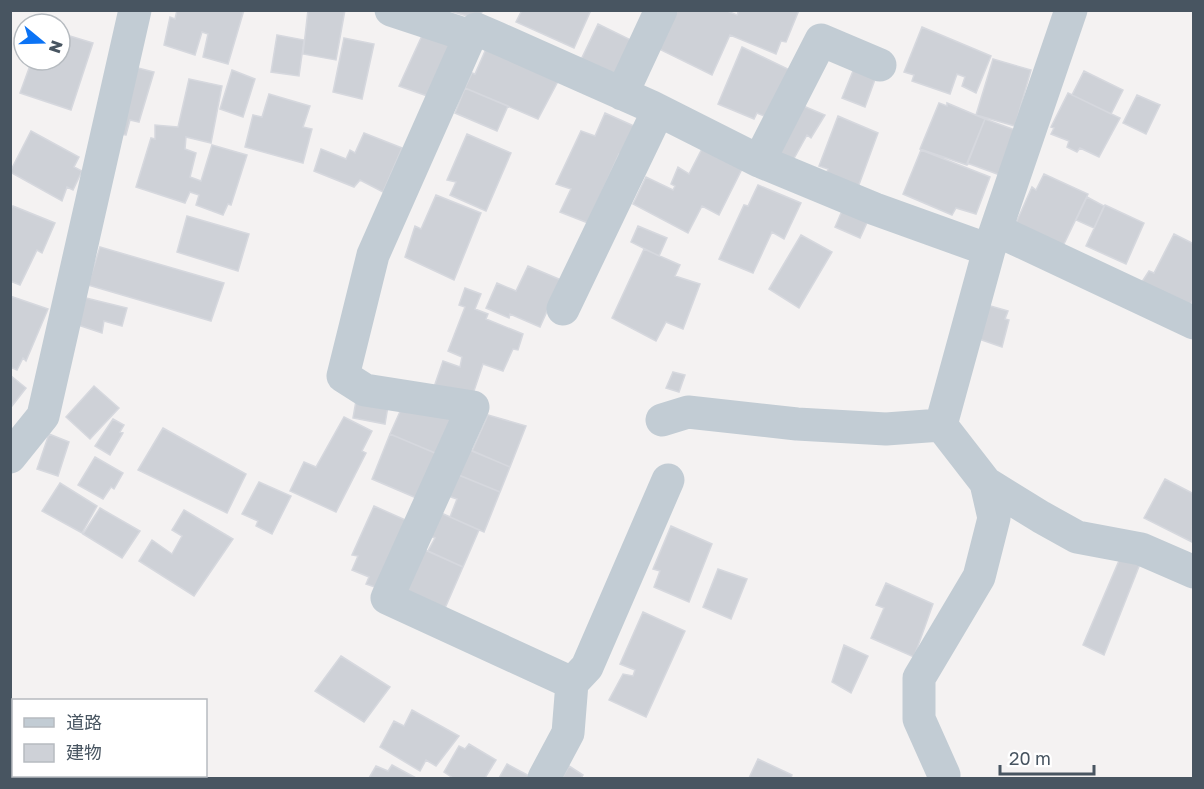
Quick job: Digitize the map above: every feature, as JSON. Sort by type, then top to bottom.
[{"type":"street","points":[[10,457],[43,416],[135,10]]},
{"type":"street","points":[[391,10],[478,25],[759,161],[875,208],[992,240],[1194,323]]},
{"type":"street","points":[[622,94],[661,10]]},
{"type":"street","points":[[941,424],[992,240],[1071,10]]},
{"type":"street","points":[[478,25],[373,255],[343,376],[365,390],[473,407],[387,598],[572,683]]},
{"type":"street","points":[[759,161],[822,40],[880,65]]},
{"type":"street","points":[[563,309],[658,111]]},
{"type":"street","points":[[663,420],[688,412],[797,424],[886,429],[941,424]]},
{"type":"street","points":[[941,424],[986,483],[1077,537],[1141,549],[1194,572]]},
{"type":"street","points":[[544,778],[568,733],[572,683],[587,667],[668,480]]},
{"type":"street","points":[[943,778],[944,775],[919,719],[920,678],[979,577],[993,518],[986,483]]},
{"type":"building","points":[[177,10],[244,10],[228,64],[203,57],[208,34],[202,32],[195,55],[164,45],[170,17],[175,19]]},
{"type":"building","points":[[308,10],[345,10],[336,60],[303,54]]},
{"type":"building","points":[[446,10],[483,10],[478,19]]},
{"type":"building","points":[[522,10],[591,10],[574,48],[516,22]]},
{"type":"building","points":[[678,10],[725,10],[737,15],[739,10],[799,10],[786,42],[781,41],[776,54],[730,35],[712,75],[657,48]]},
{"type":"building","points":[[598,24],[639,44],[620,86],[579,64]]},
{"type":"building","points":[[426,27],[459,40],[433,98],[399,86]]},
{"type":"building","points":[[922,27],[991,56],[976,93],[962,86],[965,77],[957,74],[950,94],[912,81],[914,75],[904,72]]},
{"type":"building","points":[[277,35],[304,40],[299,76],[271,72]]},
{"type":"building","points":[[72,37],[93,43],[71,110],[20,93],[28,72],[72,72]]},
{"type":"building","points":[[344,38],[374,44],[362,99],[333,92]]},
{"type":"building","points":[[489,42],[563,72],[538,119],[465,88],[472,73],[475,74]]},
{"type":"building","points":[[742,47],[792,71],[771,119],[757,113],[754,119],[718,104]]},
{"type":"building","points":[[993,59],[1031,70],[1015,126],[976,115]]},
{"type":"building","points":[[130,66],[154,72],[139,122],[130,120],[126,135],[111,133]]},
{"type":"building","points":[[855,66],[877,74],[865,107],[842,98]]},
{"type":"building","points":[[232,70],[255,79],[243,117],[220,109]]},
{"type":"building","points":[[1084,71],[1123,90],[1111,114],[1072,95]]},
{"type":"building","points":[[189,79],[222,86],[211,143],[186,137],[185,149],[196,153],[190,177],[201,181],[212,145],[247,155],[231,205],[228,204],[223,215],[196,205],[199,195],[190,192],[185,203],[136,187],[151,138],[155,139],[155,125],[178,127]]},
{"type":"building","points":[[465,88],[508,106],[497,131],[455,113]]},
{"type":"building","points":[[1068,93],[1120,118],[1099,157],[1080,148],[1077,152],[1067,147],[1069,141],[1051,134],[1054,128],[1051,127]]},
{"type":"building","points":[[269,94],[310,106],[303,127],[312,129],[303,163],[245,147],[253,115],[262,117]]},
{"type":"building","points":[[1137,95],[1160,105],[1146,134],[1123,123]]},
{"type":"building","points":[[939,103],[947,106],[947,103],[985,119],[967,165],[920,149]]},
{"type":"building","points":[[801,105],[825,115],[811,138],[807,135],[792,162],[773,150]]},
{"type":"building","points":[[605,113],[636,127],[625,156],[619,154],[588,223],[560,212],[571,189],[556,184],[581,131],[595,136]]},
{"type":"building","points":[[838,116],[878,133],[857,190],[825,178],[828,169],[819,166]]},
{"type":"building","points":[[985,119],[1018,131],[1000,175],[967,163]]},
{"type":"building","points":[[31,131],[79,157],[74,167],[82,171],[73,190],[67,187],[62,201],[10,172]]},
{"type":"building","points":[[364,133],[402,148],[383,192],[360,180],[354,187],[314,171],[321,149],[346,159],[350,150],[355,153]]},
{"type":"building","points":[[467,134],[511,153],[486,211],[450,195],[456,182],[447,180]]},
{"type":"building","points":[[706,141],[746,161],[719,215],[702,206],[688,233],[633,204],[646,177],[673,190],[675,186],[671,184],[678,167],[689,174]]},
{"type":"building","points":[[921,150],[990,177],[976,214],[956,208],[952,215],[903,194]]},
{"type":"building","points":[[1044,174],[1088,194],[1063,246],[1016,223],[1032,187],[1036,190]]},
{"type":"building","points":[[758,185],[801,203],[784,239],[772,232],[753,273],[719,259],[744,205],[748,206]]},
{"type":"building","points":[[436,195],[481,213],[454,280],[405,257],[415,226],[421,229]]},
{"type":"building","points":[[1087,197],[1104,206],[1094,228],[1076,220]]},
{"type":"building","points":[[845,204],[870,216],[860,238],[835,227]]},
{"type":"building","points":[[1105,205],[1144,223],[1126,264],[1086,246]]},
{"type":"building","points":[[13,206],[55,223],[42,253],[37,250],[20,285],[10,281],[10,210]]},
{"type":"building","points":[[187,216],[249,234],[238,271],[177,252]]},
{"type":"building","points":[[638,226],[667,238],[659,256],[631,242]]},
{"type":"building","points":[[1174,234],[1194,244],[1194,297],[1188,309],[1138,288],[1149,271],[1154,273]]},
{"type":"building","points":[[801,235],[832,252],[799,308],[769,289]]},
{"type":"building","points":[[100,247],[224,283],[211,321],[88,285]]},
{"type":"building","points":[[644,249],[680,265],[675,276],[700,284],[683,329],[666,322],[656,341],[612,318]]},
{"type":"building","points":[[528,266],[561,280],[540,327],[510,314],[509,318],[486,308],[497,283],[516,291]]},
{"type":"building","points":[[465,288],[481,294],[475,309],[488,314],[486,319],[523,334],[518,350],[513,349],[503,371],[483,364],[473,394],[434,387],[443,361],[460,367],[462,357],[448,351],[465,307],[459,305]]},
{"type":"building","points":[[10,296],[48,309],[26,361],[23,358],[17,370],[10,367]]},
{"type":"building","points":[[86,298],[127,308],[122,326],[104,321],[102,333],[78,325]]},
{"type":"building","points":[[987,305],[1008,311],[1005,319],[1009,320],[1002,347],[976,338]]},
{"type":"building","points":[[673,372],[685,375],[679,392],[666,388]]},
{"type":"building","points":[[10,375],[26,388],[12,406],[10,405]]},
{"type":"building","points":[[94,386],[119,408],[90,439],[66,417]]},
{"type":"building","points":[[357,395],[389,400],[385,424],[353,418]]},
{"type":"building","points":[[402,407],[456,419],[442,456],[390,434]]},
{"type":"building","points":[[488,415],[526,426],[510,467],[472,451]]},
{"type":"building","points":[[344,417],[372,431],[362,451],[366,453],[336,512],[290,491],[304,462],[316,467]]},
{"type":"building","points":[[113,419],[124,425],[120,432],[123,433],[110,455],[95,446]]},
{"type":"building","points":[[163,428],[246,474],[227,513],[138,470]]},
{"type":"building","points":[[49,434],[69,442],[58,476],[37,469]]},
{"type":"building","points":[[390,434],[442,456],[421,500],[372,479]]},
{"type":"building","points":[[466,448],[510,467],[500,492],[456,474]]},
{"type":"building","points":[[95,457],[123,473],[114,489],[111,487],[103,499],[78,485]]},
{"type":"building","points":[[454,473],[500,492],[484,532],[450,517],[457,499],[445,495]]},
{"type":"building","points":[[1165,479],[1194,494],[1192,542],[1144,518]]},
{"type":"building","points":[[259,482],[291,496],[272,534],[256,526],[258,521],[242,514]]},
{"type":"building","points":[[60,483],[97,506],[82,533],[42,511]]},
{"type":"building","points":[[374,506],[412,523],[384,590],[366,584],[369,577],[352,570],[358,556],[352,555]]},
{"type":"building","points":[[100,508],[140,531],[122,558],[83,534]]},
{"type":"building","points":[[184,510],[233,539],[194,596],[139,561],[152,540],[172,554],[182,536],[172,530]]},
{"type":"building","points":[[439,512],[479,530],[463,567],[428,551],[435,538],[429,536]]},
{"type":"building","points":[[671,526],[712,544],[689,602],[654,587],[660,571],[653,569]]},
{"type":"building","points":[[416,546],[463,567],[442,615],[404,599]]},
{"type":"building","points":[[1121,556],[1140,564],[1104,655],[1083,645]]},
{"type":"building","points":[[718,569],[747,579],[731,619],[703,607]]},
{"type":"building","points":[[886,583],[933,604],[914,657],[871,638],[884,608],[876,605]]},
{"type":"building","points":[[643,612],[685,631],[646,717],[609,700],[623,674],[633,676],[635,670],[620,664]]},
{"type":"building","points":[[844,645],[868,656],[851,693],[832,682]]},
{"type":"building","points":[[341,656],[390,687],[364,722],[315,691]]},
{"type":"building","points":[[412,710],[459,736],[436,766],[426,760],[420,771],[380,747],[394,721],[404,726]]},
{"type":"building","points":[[469,744],[496,760],[485,778],[453,778],[444,772],[459,746],[465,749]]},
{"type":"building","points":[[758,759],[792,775],[791,778],[749,778]]},
{"type":"building","points":[[507,764],[533,778],[499,778]]},
{"type":"building","points":[[392,765],[416,778],[369,778],[376,766],[388,771]]},
{"type":"building","points":[[569,766],[583,775],[581,778],[562,778]]}]
